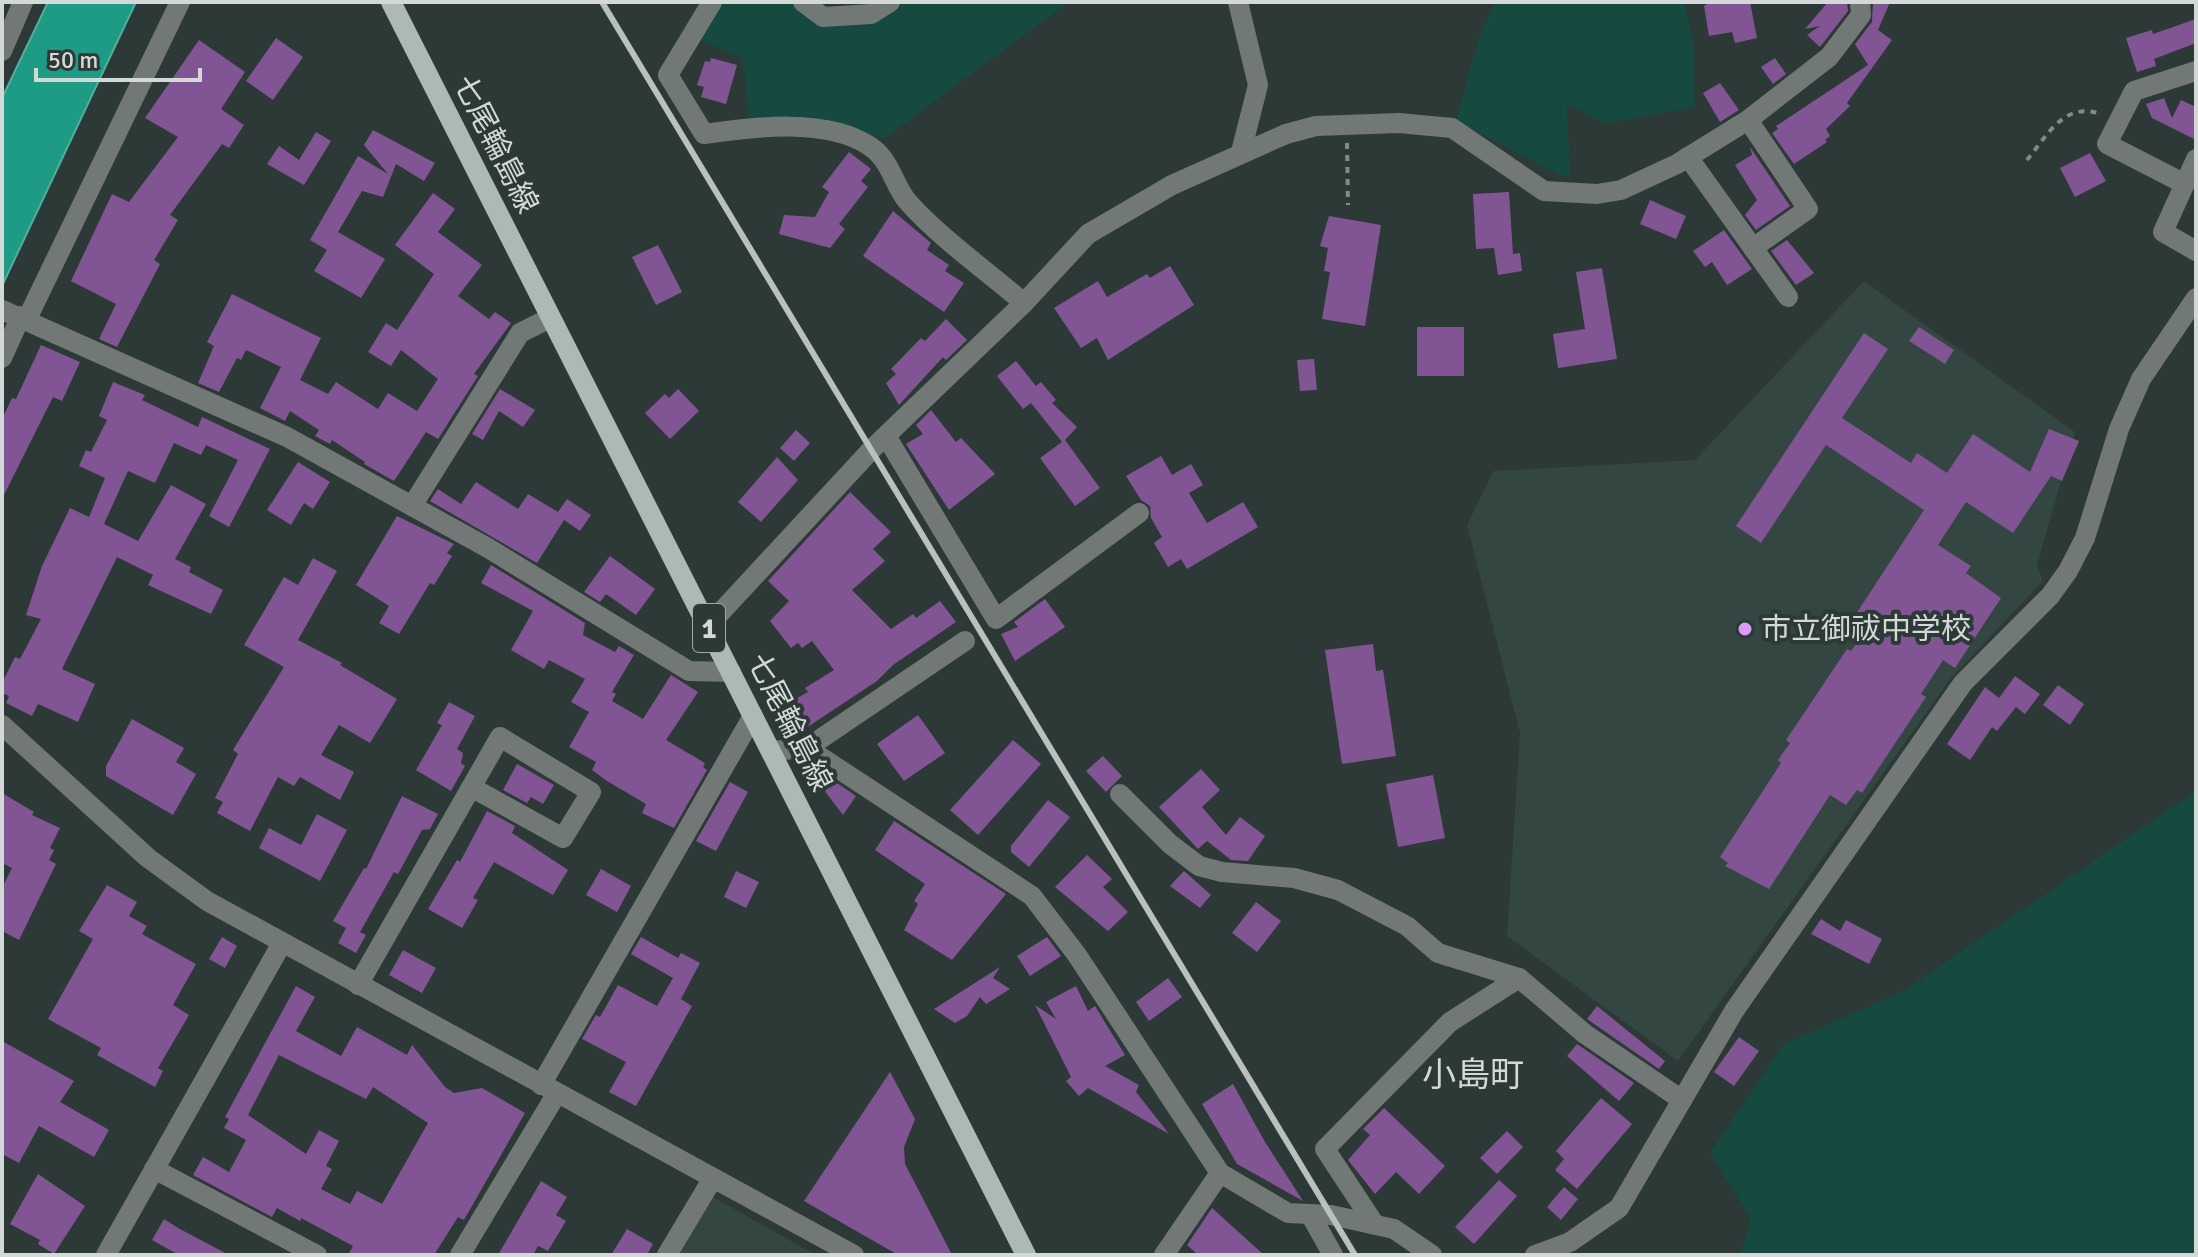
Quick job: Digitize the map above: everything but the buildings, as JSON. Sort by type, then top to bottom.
[{"type":"main road","name":"七尾輪島線","points":[[391,2],[1026,1255]]},
{"type":"street","points":[[2,51],[23,2]]},
{"type":"street","points":[[2,358],[16,315],[180,2]]},
{"type":"street","points":[[712,2],[668,75],[704,134],[752,127],[800,127],[844,135],[872,147],[892,171],[907,201],[1024,303]]},
{"type":"street","points":[[803,2],[823,17],[871,14],[890,2]]},
{"type":"street","points":[[1238,2],[1258,85],[1241,152]]},
{"type":"street","points":[[708,626],[886,436],[1024,303],[1088,234],[1172,185],[1241,152],[1316,126],[1399,123],[1452,128],[1544,191],[1597,194],[1621,190],[1688,157],[1748,120],[1829,57],[1861,15],[1860,2]]},
{"type":"street","points":[[2185,184],[2107,144],[2134,91],[2196,71]]},
{"type":"street","points":[[1748,120],[1808,209],[1753,248]]},
{"type":"street","points":[[1688,157],[1788,297]]},
{"type":"street","points":[[2196,159],[2163,232],[2196,251]]},
{"type":"street","points":[[1545,1253],[1570,1242],[1619,1208],[1734,1011],[1963,683],[2050,596],[2068,571],[2085,538],[2119,429],[2141,379],[2196,298]]},
{"type":"street","points":[[16,315],[287,437],[412,506],[689,671],[731,672]]},
{"type":"street","points":[[412,506],[520,333],[550,318]]},
{"type":"street","points":[[886,436],[996,619],[1139,513]]},
{"type":"street","points":[[771,751],[807,748],[965,641]]},
{"type":"street","points":[[460,1255],[753,716]]},
{"type":"street","points":[[4,732],[148,858],[207,901],[854,1255]]},
{"type":"street","points":[[358,985],[471,787],[500,737],[591,792],[563,838],[471,787]]},
{"type":"street","points":[[807,748],[1032,896],[1077,955],[1220,1173],[1288,1213],[1394,1229],[1432,1255]]},
{"type":"street","points":[[1120,794],[1170,844],[1199,866],[1222,872],[1294,878],[1338,890],[1407,926],[1438,953],[1519,978],[1585,1034],[1682,1100]]},
{"type":"street","points":[[106,1255],[282,943]]},
{"type":"street","points":[[1375,1225],[1325,1149],[1450,1022],[1519,978]]},
{"type":"street","points":[[154,1169],[317,1255]]},
{"type":"street","points":[[1164,1255],[1220,1173]]},
{"type":"street","points":[[667,1255],[713,1178]]},
{"type":"street","points":[[1310,1214],[1333,1255]]},
{"type":"path","points":[[2027,160],[2058,122],[2071,113],[2086,110],[2119,121]]},
{"type":"path","points":[[1347,125],[1348,205]]},
{"type":"shaded area","points":[[48,2],[136,2],[2,286],[2,98]]},
{"type":"shaded area","points":[[717,2],[791,2],[815,22],[900,2],[1069,2],[885,138],[809,119],[749,118],[743,58],[700,40]]},
{"type":"shaded area","points":[[1495,2],[1684,2],[1693,41],[1695,107],[1605,124],[1567,104],[1570,180],[1456,121],[1478,40]]},
{"type":"shaded area","name":"市立御祓中学校","points":[[1864,281],[2075,432],[2037,565],[2043,581],[1951,678],[1678,1061],[1507,936],[1520,733],[1467,525],[1493,471],[1695,460]]},
{"type":"shaded area","points":[[2196,791],[2196,1255],[1740,1255],[1751,1219],[1710,1153],[1783,1045],[1905,990]]},
{"type":"shaded area","points":[[713,1197],[816,1255],[679,1255]]},
{"type":"railway","points":[[602,2],[1355,1255]]},
{"type":"place","name":"市立御祓中学校","points":[[1745,629]]},
{"type":"district","name":"小島町","points":[[1473,1074]]}]
